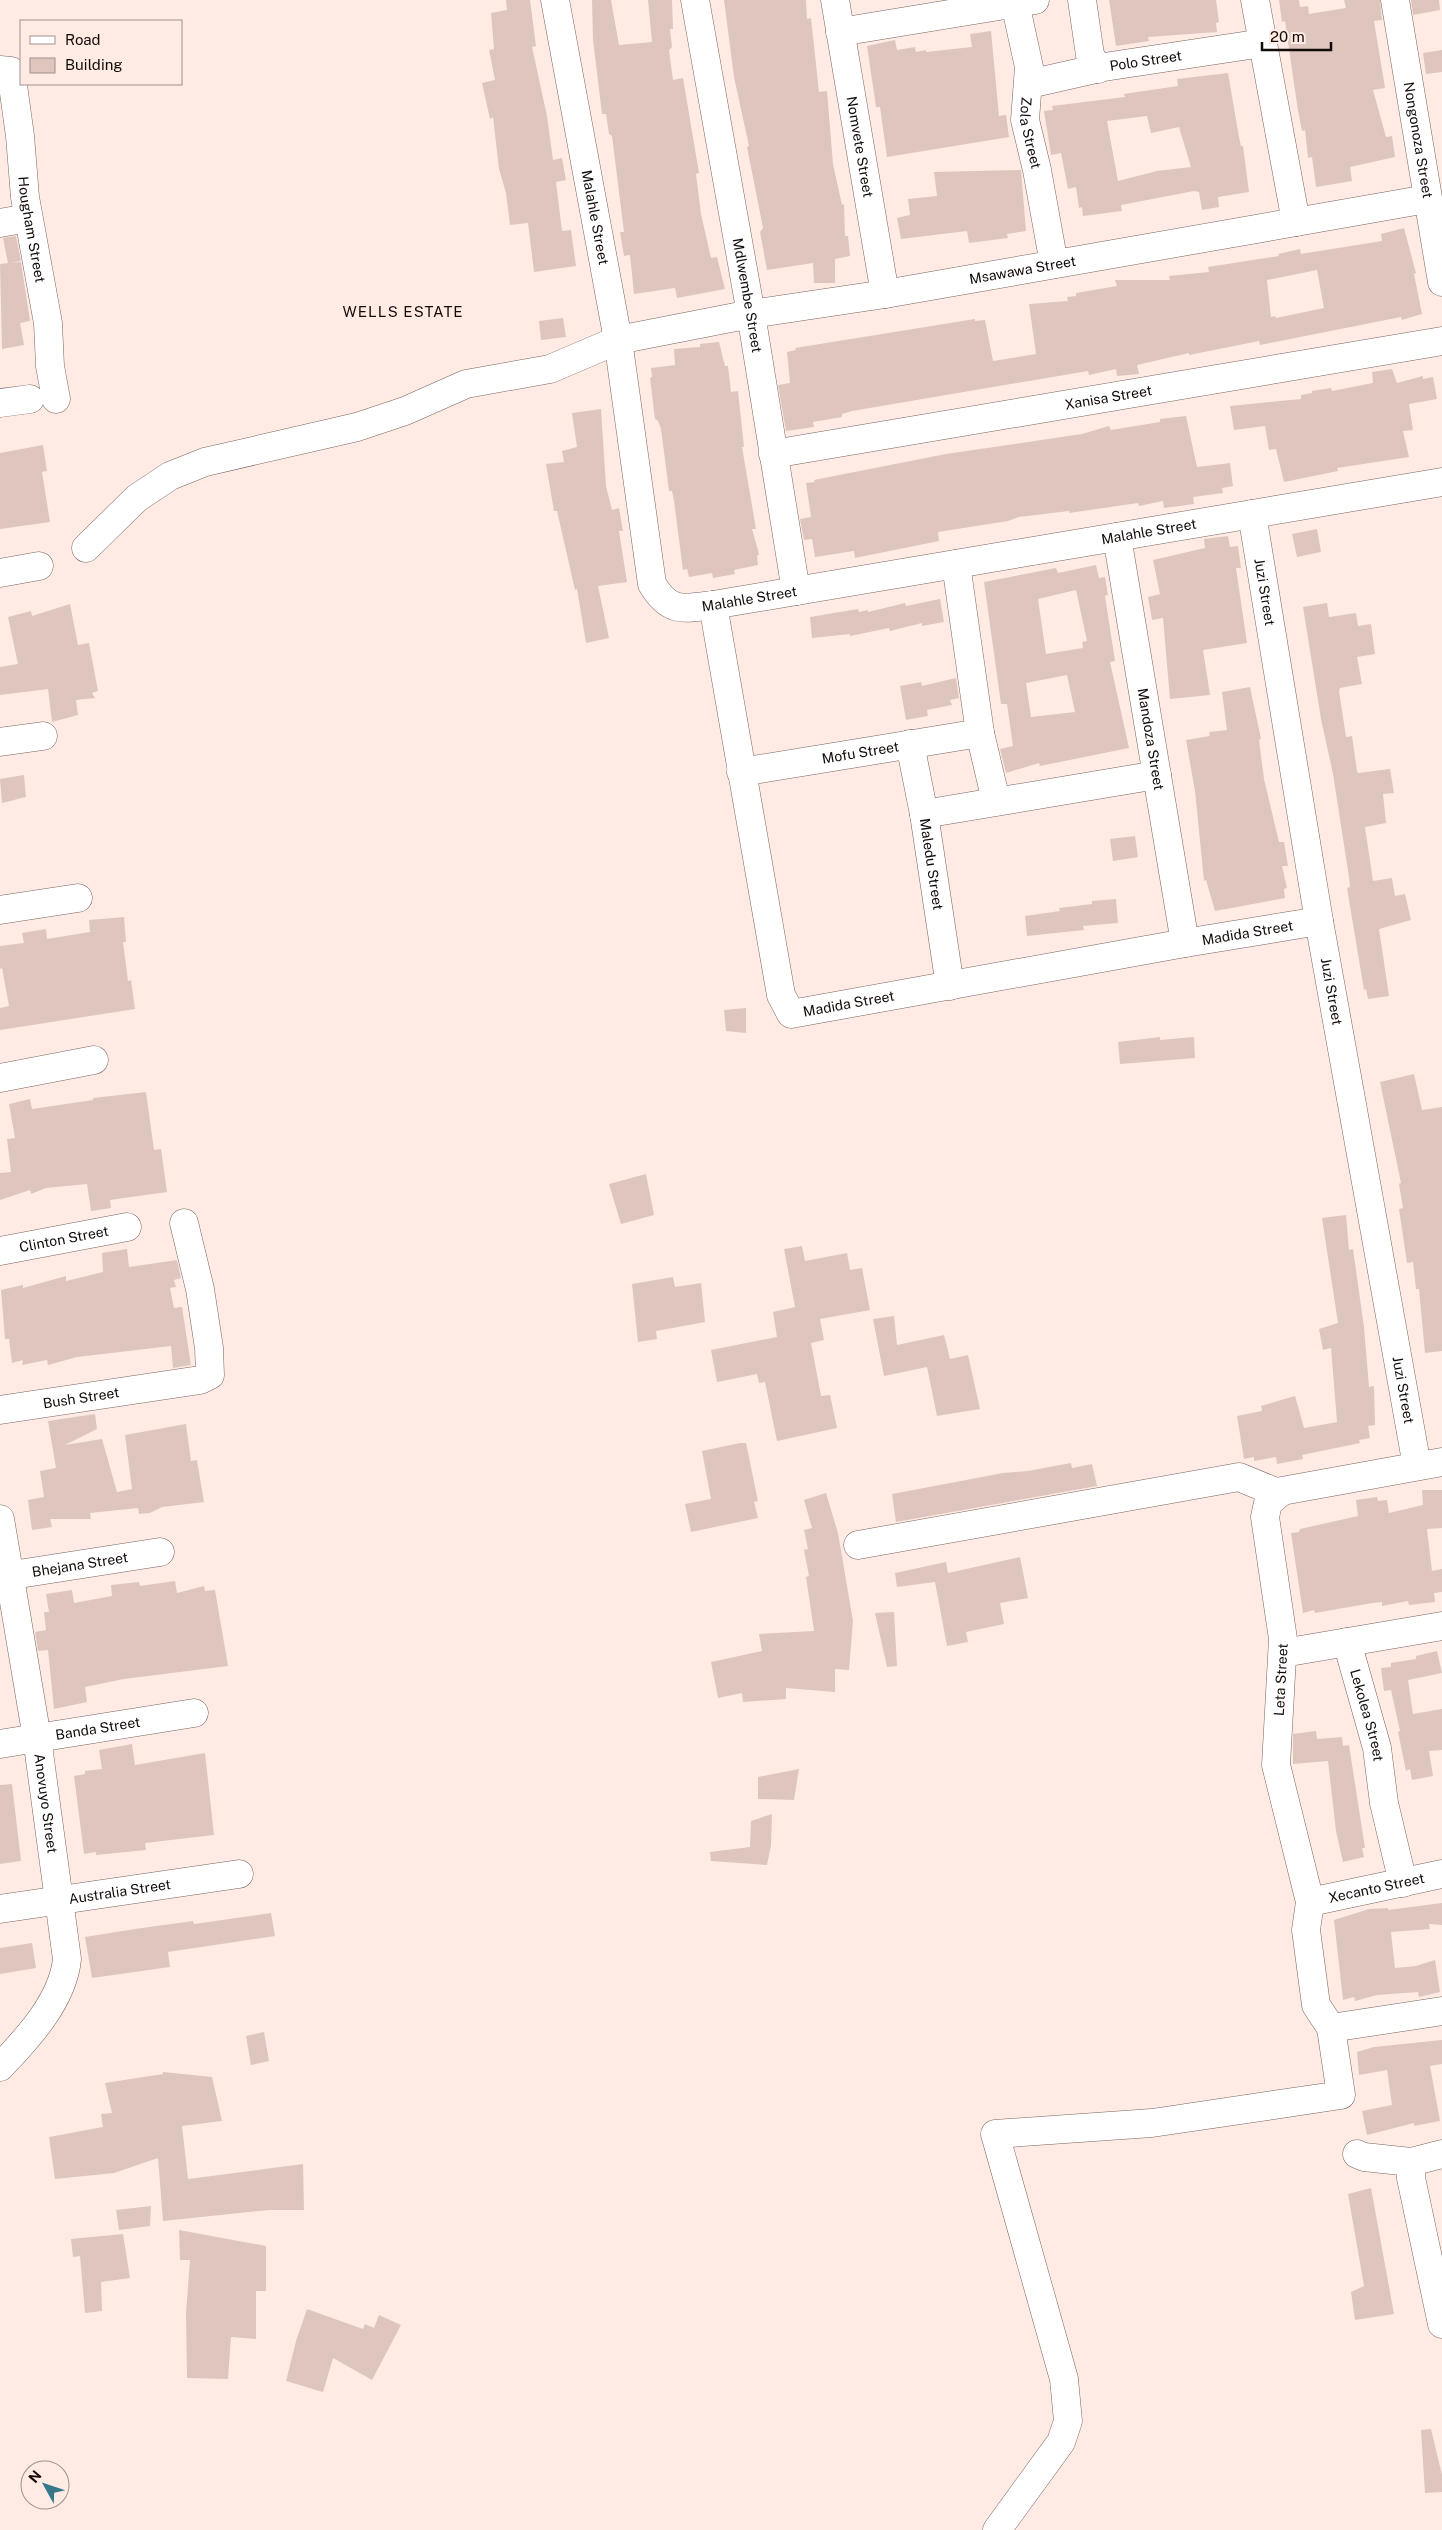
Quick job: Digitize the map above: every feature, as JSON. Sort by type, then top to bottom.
[{"type":"street","name":"Malahle Street","points":[[555,0],[618,340],[652,584],[660,598],[672,606],[684,609],[713,605],[1442,482]]},
{"type":"street","name":"Mdlwembe Street","points":[[695,0],[751,314],[796,591]]},
{"type":"street","name":"Nomvete Street","points":[[835,0],[885,294]]},
{"type":"street","points":[[1082,0],[1090,55],[1098,69]]},
{"type":"street","points":[[1255,0],[1296,222]]},
{"type":"street","name":"Nongonoza Street","points":[[1395,0],[1432,170],[1428,199],[1442,282]]},
{"type":"street","points":[[840,32],[1025,2]]},
{"type":"street","name":"Zola Street","points":[[1025,2],[1029,84],[1025,120],[1037,170],[1054,264]]},
{"type":"street","name":"Polo Street","points":[[1029,84],[1098,69],[1263,43]]},
{"type":"street","name":"Hougham Street","points":[[0,70],[11,71],[28,218],[48,323],[50,366],[43,399],[0,403]]},
{"type":"street","name":"Msawawa Street","points":[[86,548],[137,498],[170,476],[206,462],[357,427],[405,412],[466,384],[550,369],[618,340],[751,314],[885,294],[1428,199]]},
{"type":"street","points":[[0,223],[28,218]]},
{"type":"street","name":"Xanisa Street","points":[[773,454],[1442,341]]},
{"type":"street","name":"Juzi Street","points":[[1252,514],[1319,921],[1429,1464]]},
{"type":"street","name":"Mandoza Street","points":[[1117,537],[1185,943]]},
{"type":"street","points":[[956,564],[980,733],[996,801]]},
{"type":"street","points":[[0,573],[39,566]]},
{"type":"street","name":"Madida Street","points":[[713,605],[781,995],[790,1014],[1185,943],[1319,921]]},
{"type":"street","name":"Mofu Street","points":[[741,772],[980,733]]},
{"type":"street","points":[[0,742],[42,736]]},
{"type":"street","name":"Maledu Street","points":[[910,744],[924,814],[950,986]]},
{"type":"street","points":[[924,814],[1157,775]]},
{"type":"street","points":[[0,910],[78,898]]},
{"type":"street","points":[[0,1078],[94,1060]]},
{"type":"street","name":"Bush Street","points":[[0,1410],[163,1384],[200,1380],[210,1372],[200,1289],[184,1223]]},
{"type":"street","name":"Clinton Street","points":[[0,1251],[127,1227]]},
{"type":"street","points":[[858,1545],[1239,1477],[1278,1493],[1429,1464]]},
{"type":"street","name":"Leta Street","points":[[996,2530],[1061,2442],[1068,2421],[1064,2379],[996,2134],[1152,2123],[1341,2095],[1331,2028],[1316,2005],[1312,1985],[1306,1930],[1310,1902],[1276,1765],[1283,1639],[1265,1517],[1268,1503],[1278,1493]]},
{"type":"street","name":"Anovuyo Street","points":[[0,1519],[4,1576],[37,1738],[67,1959],[64,1979],[37,2022],[0,2066]]},
{"type":"street","name":"Bhejana Street","points":[[4,1576],[160,1552]]},
{"type":"street","points":[[1283,1653],[1442,1626]]},
{"type":"street","name":"Lekolea Street","points":[[1347,1642],[1377,1748],[1384,1802],[1403,1883]]},
{"type":"street","name":"Banda Street","points":[[0,1744],[194,1713]]},
{"type":"street","name":"Australia Street","points":[[0,1909],[239,1874]]},
{"type":"street","name":"Xecanto Street","points":[[1310,1902],[1442,1874]]},
{"type":"street","points":[[1331,2028],[1442,2011]]},
{"type":"street","points":[[1357,2154],[1364,2157],[1411,2162],[1442,2154]]},
{"type":"street","points":[[1411,2162],[1411,2178],[1442,2324]]},
{"type":"building","points":[[506,0],[530,0],[536,46],[532,47],[547,116],[553,160],[562,158],[566,180],[556,182],[562,231],[571,230],[576,266],[534,272],[528,223],[510,225],[506,193],[499,169],[493,117],[490,119],[482,83],[495,80],[489,50],[494,49],[491,13],[507,10]]},
{"type":"building","points":[[592,0],[611,0],[619,45],[652,42],[648,0],[672,0],[673,29],[670,29],[672,47],[669,50],[673,80],[683,78],[699,173],[696,174],[701,214],[711,258],[717,257],[725,289],[677,298],[675,288],[634,294],[630,255],[624,256],[620,232],[624,232],[612,136],[609,134],[606,114],[602,114],[593,40]]},
{"type":"building","points":[[724,0],[806,0],[807,19],[811,18],[819,92],[827,91],[833,164],[842,205],[844,204],[845,236],[848,236],[850,256],[835,259],[835,283],[814,283],[813,263],[767,270],[760,232],[763,228],[747,147],[749,146],[734,77]]},
{"type":"building","points":[[1109,0],[1216,0],[1219,22],[1216,23],[1217,32],[1148,37],[1149,41],[1116,46]]},
{"type":"building","points":[[1279,0],[1299,0],[1300,7],[1308,6],[1309,14],[1346,8],[1344,0],[1380,0],[1382,20],[1374,21],[1385,88],[1373,90],[1386,137],[1392,136],[1395,157],[1350,167],[1352,181],[1316,187],[1312,157],[1308,158],[1305,130],[1302,131],[1298,111],[1285,21],[1282,22]]},
{"type":"building","points":[[1411,0],[1439,0],[1440,10],[1413,15]]},
{"type":"building","points":[[991,31],[999,116],[1006,115],[1009,137],[887,157],[880,107],[876,107],[867,46],[895,40],[897,50],[915,47],[916,52],[972,47],[970,34]]},
{"type":"building","points":[[1442,50],[1442,72],[1426,74],[1423,53]]},
{"type":"building","points":[[1228,73],[1239,137],[1241,146],[1243,146],[1249,192],[1218,197],[1219,207],[1202,210],[1199,192],[1194,191],[1121,205],[1122,211],[1083,216],[1082,207],[1079,208],[1076,187],[1068,189],[1061,153],[1051,155],[1044,111],[1053,110],[1052,106],[1125,97],[1124,94],[1178,86],[1177,79]],"holes":[[[1147,116],[1151,133],[1179,127],[1191,167],[1157,171],[1118,181],[1107,121]]]},
{"type":"building","points":[[1021,170],[1026,231],[1007,234],[1008,238],[969,243],[967,231],[901,239],[897,218],[910,215],[908,199],[937,196],[934,172]]},
{"type":"building","points":[[1404,228],[1416,273],[1414,274],[1422,314],[1402,320],[1401,317],[1260,345],[1259,341],[1189,355],[1189,353],[1137,365],[1139,374],[1117,376],[1116,369],[1089,375],[1088,371],[852,411],[842,414],[842,417],[813,422],[814,427],[786,431],[778,385],[790,383],[787,352],[796,350],[795,348],[975,319],[975,321],[985,320],[993,361],[1036,354],[1029,304],[1068,301],[1067,297],[1076,296],[1076,293],[1117,286],[1115,280],[1170,280],[1169,276],[1209,272],[1208,267],[1279,256],[1278,254],[1300,249],[1301,254],[1382,241],[1381,234]],"holes":[[[1317,270],[1324,308],[1276,318],[1275,316],[1271,317],[1267,280]]]},
{"type":"building","points":[[16,236],[21,261],[11,263],[21,262],[30,321],[20,323],[24,345],[2,349],[0,264],[8,263],[3,238]]},
{"type":"building","points":[[563,318],[566,337],[541,340],[539,321]]},
{"type":"building","points":[[719,342],[725,366],[728,366],[731,392],[738,391],[744,447],[742,447],[756,529],[752,529],[759,554],[757,556],[758,565],[734,570],[735,574],[713,578],[712,573],[689,577],[687,569],[683,570],[674,501],[672,491],[669,491],[661,429],[658,421],[655,419],[650,378],[652,377],[651,368],[675,365],[674,349],[700,347],[700,344]]},
{"type":"building","points":[[1392,369],[1397,383],[1423,376],[1423,379],[1433,377],[1437,399],[1409,404],[1413,430],[1403,431],[1409,457],[1337,468],[1338,471],[1284,482],[1276,449],[1269,450],[1265,426],[1234,430],[1230,406],[1301,399],[1301,395],[1312,393],[1312,391],[1331,388],[1332,391],[1373,383],[1372,372]]},
{"type":"building","points":[[601,409],[606,486],[612,510],[619,508],[623,531],[619,531],[627,582],[598,586],[609,638],[586,643],[577,589],[575,590],[557,511],[554,511],[546,464],[564,462],[562,451],[577,447],[572,413]]},
{"type":"building","points":[[1186,416],[1197,467],[1230,463],[1233,486],[1222,488],[1223,493],[1193,497],[1194,504],[1164,508],[1163,501],[1139,506],[1138,503],[1069,513],[1069,511],[1019,517],[1008,521],[938,532],[939,541],[855,558],[854,551],[815,557],[812,539],[804,540],[800,519],[811,517],[806,483],[815,482],[814,480],[946,454],[1082,434],[1109,426],[1111,430],[1160,422],[1160,419]]},
{"type":"building","points":[[43,445],[47,471],[42,472],[50,522],[0,529],[0,453]]},
{"type":"building","points":[[1317,529],[1321,552],[1297,557],[1292,534]]},
{"type":"building","points":[[1228,536],[1230,547],[1238,546],[1241,568],[1236,568],[1247,643],[1203,650],[1210,695],[1170,699],[1163,618],[1152,620],[1148,597],[1160,594],[1153,560],[1205,548],[1204,539]]},
{"type":"building","points":[[1096,565],[1099,578],[1105,577],[1108,595],[1105,596],[1115,661],[1110,662],[1129,748],[1040,766],[1039,763],[1006,773],[1000,749],[1013,746],[1007,704],[1001,704],[984,582],[1056,568],[1058,573]],"holes":[[[1076,590],[1087,641],[1082,642],[1083,648],[1046,654],[1038,599]],[[1067,675],[1075,712],[1031,717],[1026,683]]]},
{"type":"building","points":[[940,599],[944,622],[922,626],[922,623],[890,631],[889,628],[850,636],[850,634],[812,638],[810,617],[858,609],[859,612],[868,610],[868,612],[905,603],[906,606]]},
{"type":"building","points":[[1327,603],[1329,617],[1356,613],[1358,626],[1371,624],[1375,654],[1357,657],[1362,684],[1340,688],[1339,691],[1346,737],[1352,736],[1358,773],[1390,769],[1394,793],[1383,794],[1386,823],[1365,827],[1373,881],[1392,878],[1395,896],[1405,894],[1411,920],[1379,929],[1389,996],[1368,999],[1366,989],[1364,990],[1347,888],[1350,887],[1349,877],[1333,774],[1321,719],[1303,607]]},
{"type":"building","points":[[70,604],[78,645],[89,643],[98,691],[92,693],[95,698],[76,700],[78,715],[52,722],[48,689],[0,695],[0,667],[18,664],[8,617],[31,611],[32,616]]},
{"type":"building","points":[[956,678],[959,698],[950,700],[952,705],[927,710],[928,716],[906,720],[900,686],[921,682],[922,686]]},
{"type":"building","points":[[1250,687],[1261,739],[1259,740],[1264,779],[1279,842],[1284,842],[1288,866],[1282,866],[1287,888],[1284,889],[1285,898],[1215,911],[1206,880],[1204,881],[1195,791],[1186,740],[1210,736],[1209,732],[1227,730],[1222,692]]},
{"type":"building","points":[[24,775],[26,797],[2,803],[0,779]]},
{"type":"building","points":[[1135,836],[1138,857],[1113,861],[1110,839]]},
{"type":"building","points":[[1116,899],[1118,923],[1083,926],[1084,930],[1027,936],[1025,916],[1060,911],[1059,908],[1092,904],[1092,901]]},
{"type":"building","points":[[124,917],[126,942],[123,942],[128,981],[131,980],[135,1009],[0,1030],[0,1008],[9,1006],[2,968],[0,969],[0,946],[24,943],[22,933],[46,929],[47,939],[90,932],[89,920]]},
{"type":"building","points":[[746,1008],[746,1033],[726,1031],[724,1010]]},
{"type":"building","points":[[1160,1037],[1160,1040],[1194,1037],[1195,1058],[1120,1064],[1118,1042]]},
{"type":"building","points":[[1414,1074],[1422,1110],[1442,1107],[1442,1351],[1425,1353],[1419,1289],[1416,1289],[1413,1262],[1407,1263],[1399,1209],[1403,1208],[1399,1184],[1401,1183],[1380,1082]]},
{"type":"building","points":[[146,1092],[154,1150],[161,1149],[167,1192],[110,1200],[111,1208],[91,1211],[87,1184],[46,1188],[31,1194],[30,1190],[0,1200],[0,1173],[11,1172],[7,1139],[15,1138],[9,1104],[30,1099],[32,1109],[93,1100],[93,1098]]},
{"type":"building","points":[[646,1174],[654,1215],[621,1224],[609,1184]]},
{"type":"building","points":[[1346,1215],[1349,1250],[1353,1249],[1364,1327],[1369,1387],[1374,1386],[1375,1425],[1368,1426],[1370,1438],[1359,1440],[1360,1443],[1302,1455],[1303,1459],[1277,1464],[1276,1457],[1254,1461],[1254,1457],[1244,1459],[1237,1416],[1262,1411],[1261,1406],[1295,1396],[1304,1428],[1337,1422],[1331,1348],[1323,1350],[1319,1329],[1338,1323],[1322,1218]]},
{"type":"building","points":[[802,1246],[805,1261],[847,1253],[850,1270],[862,1268],[870,1310],[820,1319],[824,1340],[811,1343],[821,1396],[830,1395],[837,1428],[777,1441],[765,1382],[759,1383],[757,1374],[717,1382],[711,1350],[777,1337],[773,1312],[795,1307],[784,1249]]},
{"type":"building","points":[[127,1249],[129,1267],[177,1260],[181,1278],[174,1280],[176,1287],[170,1288],[174,1308],[182,1307],[191,1365],[173,1368],[171,1346],[77,1357],[48,1365],[47,1360],[22,1365],[23,1360],[12,1363],[9,1339],[5,1339],[1,1290],[23,1285],[23,1288],[66,1276],[66,1281],[103,1272],[102,1253]]},
{"type":"building","points":[[673,1277],[675,1287],[701,1283],[705,1322],[656,1331],[657,1339],[638,1342],[632,1284]]},
{"type":"building","points":[[894,1316],[897,1345],[944,1335],[950,1359],[968,1355],[980,1409],[937,1416],[927,1367],[884,1376],[873,1319]]},
{"type":"building","points":[[95,1414],[97,1429],[65,1445],[102,1439],[117,1492],[132,1489],[125,1435],[186,1424],[191,1461],[197,1460],[204,1502],[162,1507],[150,1513],[139,1514],[138,1508],[90,1513],[91,1519],[50,1519],[52,1527],[32,1530],[28,1500],[44,1497],[40,1471],[56,1468],[48,1421]]},
{"type":"building","points":[[746,1443],[758,1501],[754,1502],[758,1518],[691,1532],[685,1504],[711,1499],[702,1451]]},
{"type":"building","points":[[1071,1463],[1072,1468],[1092,1464],[1097,1486],[896,1522],[892,1494],[1003,1473],[1028,1471]]},
{"type":"building","points":[[1422,1490],[1442,1490],[1442,1528],[1427,1529],[1432,1571],[1442,1569],[1442,1592],[1434,1593],[1435,1602],[1409,1605],[1408,1601],[1382,1606],[1382,1602],[1315,1613],[1314,1610],[1303,1613],[1291,1533],[1299,1532],[1300,1529],[1358,1516],[1356,1500],[1377,1497],[1378,1501],[1387,1500],[1389,1513],[1423,1505]]},
{"type":"building","points":[[826,1493],[838,1533],[853,1621],[849,1670],[835,1669],[835,1692],[786,1688],[786,1699],[743,1702],[742,1693],[718,1698],[711,1662],[762,1651],[759,1634],[814,1631],[806,1577],[809,1576],[804,1550],[808,1549],[804,1530],[812,1528],[804,1500]]},
{"type":"building","points":[[1020,1557],[1028,1598],[1000,1603],[1004,1624],[966,1632],[968,1642],[947,1646],[935,1582],[897,1587],[895,1573],[946,1562],[948,1573]]},
{"type":"building","points":[[175,1581],[177,1593],[204,1586],[205,1591],[215,1590],[228,1666],[124,1679],[85,1687],[87,1702],[54,1709],[48,1650],[38,1651],[35,1632],[46,1630],[44,1612],[49,1612],[46,1594],[72,1590],[74,1603],[112,1596],[111,1585],[139,1582],[140,1586]]},
{"type":"building","points":[[894,1612],[897,1666],[887,1667],[875,1613]]},
{"type":"building","points":[[1437,1651],[1442,1673],[1408,1680],[1413,1714],[1442,1709],[1442,1750],[1429,1751],[1433,1776],[1412,1780],[1410,1769],[1406,1771],[1391,1690],[1384,1691],[1381,1668],[1391,1667],[1391,1663],[1416,1659],[1416,1656]]},
{"type":"building","points":[[1316,1731],[1317,1739],[1342,1737],[1343,1746],[1349,1745],[1365,1848],[1362,1848],[1364,1857],[1343,1862],[1336,1831],[1328,1761],[1293,1764],[1293,1734]]},
{"type":"building","points":[[132,1744],[135,1765],[205,1753],[214,1835],[145,1843],[146,1850],[96,1855],[96,1852],[84,1854],[74,1776],[85,1774],[85,1771],[102,1769],[99,1750]]},
{"type":"building","points":[[799,1769],[794,1800],[758,1799],[758,1777]]},
{"type":"building","points":[[12,1784],[21,1861],[0,1864],[0,1785]]},
{"type":"building","points":[[772,1814],[771,1845],[767,1865],[711,1861],[710,1852],[750,1847],[751,1821]]},
{"type":"building","points":[[1442,1903],[1442,1925],[1429,1924],[1430,1929],[1391,1932],[1395,1968],[1416,1966],[1435,1960],[1440,1992],[1419,1997],[1418,1992],[1377,1995],[1355,2001],[1354,1997],[1343,2000],[1334,1920],[1369,1909],[1388,1908],[1388,1910]]},
{"type":"building","points":[[271,1913],[275,1936],[168,1952],[170,1967],[92,1978],[85,1937],[193,1921],[194,1924]]},
{"type":"building","points":[[32,1943],[36,1968],[0,1974],[0,1948]]},
{"type":"building","points":[[264,2032],[269,2061],[251,2065],[246,2036]]},
{"type":"building","points":[[1442,2040],[1442,2064],[1430,2066],[1440,2121],[1414,2126],[1414,2123],[1367,2135],[1362,2111],[1392,2105],[1387,2070],[1359,2075],[1357,2052],[1374,2047]]},
{"type":"building","points":[[163,2072],[212,2077],[222,2121],[182,2126],[188,2179],[303,2164],[304,2210],[269,2210],[163,2221],[158,2158],[114,2173],[55,2179],[49,2137],[103,2127],[101,2114],[112,2113],[105,2083],[163,2074]]},
{"type":"building","points":[[1371,2188],[1394,2314],[1355,2320],[1351,2292],[1364,2286],[1348,2194]]},
{"type":"building","points":[[151,2206],[150,2226],[119,2230],[116,2210]]},
{"type":"building","points":[[179,2230],[266,2246],[266,2291],[256,2291],[256,2339],[231,2337],[228,2379],[187,2378],[186,2313],[190,2260],[180,2260]]},
{"type":"building","points":[[123,2234],[130,2278],[101,2282],[102,2311],[85,2313],[80,2256],[73,2257],[71,2239]]},
{"type":"building","points":[[307,2309],[363,2329],[365,2324],[374,2328],[379,2315],[401,2325],[372,2380],[333,2358],[323,2392],[286,2381],[296,2341]]},
{"type":"building","points":[[1431,2429],[1442,2475],[1442,2492],[1425,2493],[1421,2430]]},
{"type":"district","name":"WELLS ESTATE","points":[[403,311]]}]
